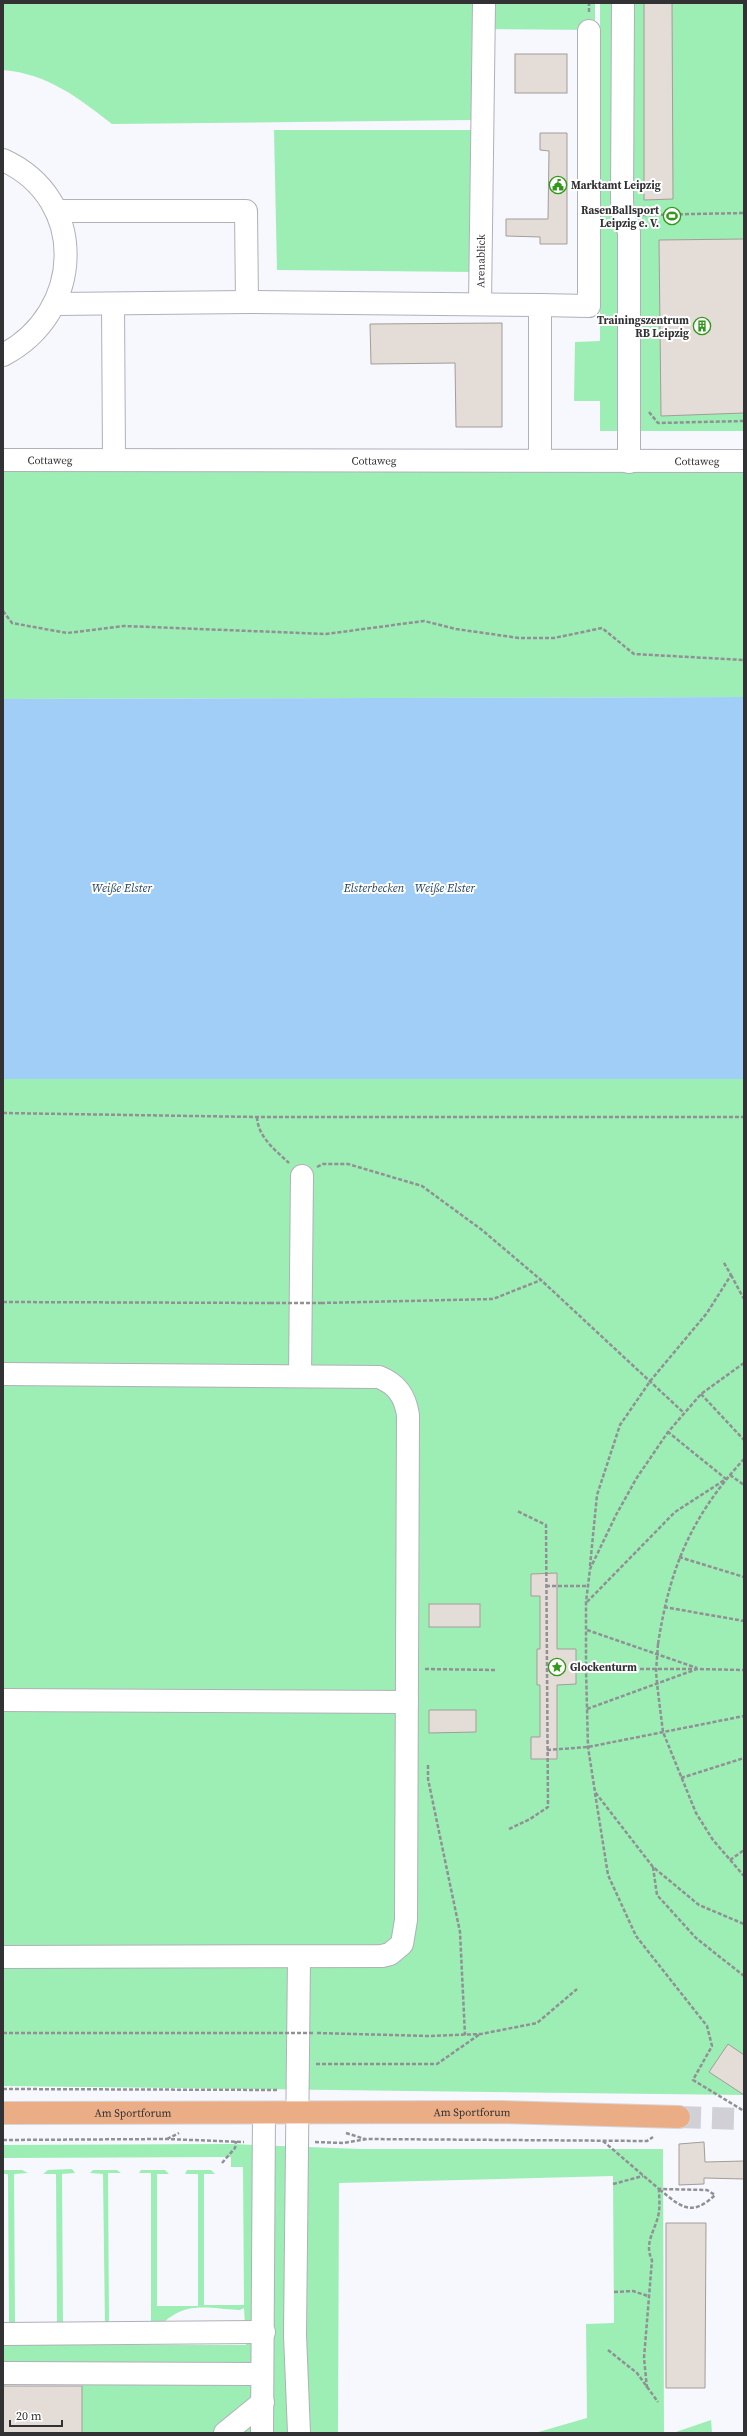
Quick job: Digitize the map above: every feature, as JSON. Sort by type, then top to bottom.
[{"type":"main road","name":"Am Sportforum","points":[[3,2113],[502,2112],[679,2117]]},
{"type":"street","name":"Arenablick","points":[[484,3],[480,304],[589,306],[588,157]]},
{"type":"street","points":[[623,3],[623,216],[629,232],[629,462]]},
{"type":"street","points":[[589,31],[588,157],[623,158]]},
{"type":"street","points":[[3,160],[34,181],[56,211],[65,241],[66,256],[65,275],[55,304],[36,332],[24,342],[3,355]]},
{"type":"street","points":[[56,211],[246,211],[247,302]]},
{"type":"street","points":[[55,304],[247,302],[480,304]]},
{"type":"street","points":[[113,304],[114,459]]},
{"type":"street","points":[[540,305],[540,460]]},
{"type":"street","name":"Cottaweg","points":[[3,460],[744,461]]},
{"type":"street","points":[[300,1376],[302,1176]]},
{"type":"street","points":[[3,1374],[379,1377],[397,1388],[406,1405],[407,1702],[406,1920],[402,1944],[390,1954],[382,1956],[299,1958],[3,1957]]},
{"type":"street","points":[[3,1700],[407,1702]]},
{"type":"street","points":[[298,2433],[295,2335],[296,2112],[299,1958]]},
{"type":"street","points":[[262,2433],[264,2332],[264,2113]]},
{"type":"street","points":[[3,2334],[264,2332]]},
{"type":"street","points":[[3,2373],[253,2374]]},
{"type":"street","points":[[226,2433],[263,2402]]},
{"type":"path","points":[[623,216],[744,213]]},
{"type":"path","points":[[628,411],[651,412],[658,423],[744,420]]},
{"type":"path","points":[[3,611],[12,623],[67,633],[124,626],[326,634],[424,622],[456,629],[512,637],[554,638],[602,628],[634,654],[744,660]]},
{"type":"path","points":[[3,1113],[257,1118],[744,1117]]},
{"type":"path","points":[[257,1118],[257,1128],[267,1142],[302,1176],[323,1164],[348,1164],[422,1186],[482,1230],[541,1280],[651,1380],[684,1413]]},
{"type":"path","points":[[723,1261],[744,1299]]},
{"type":"path","points":[[731,1275],[707,1313],[651,1380],[620,1425],[597,1495],[586,1602],[586,1670],[588,1747],[608,1875],[636,1936],[707,2026],[712,2046],[694,2080],[744,2111]]},
{"type":"path","points":[[3,1302],[321,1303],[493,1299],[541,1280]]},
{"type":"path","points":[[590,1569],[636,1478],[668,1432],[701,1394],[744,1363]]},
{"type":"path","points":[[701,1394],[744,1440]]},
{"type":"path","points":[[668,1432],[726,1479]]},
{"type":"path","points":[[744,1459],[726,1479],[698,1520],[679,1556],[664,1607],[658,1644],[656,1672],[663,1732],[696,1813],[713,1840],[744,1876]]},
{"type":"path","points":[[730,1475],[744,1485]]},
{"type":"path","points":[[586,1602],[675,1512],[726,1479]]},
{"type":"path","points":[[509,1829],[530,1819],[548,1807],[546,1526],[516,1511]]},
{"type":"path","points":[[679,1556],[744,1577]]},
{"type":"path","points":[[546,1586],[588,1586]]},
{"type":"path","points":[[664,1607],[744,1621]]},
{"type":"path","points":[[587,1630],[697,1669]]},
{"type":"path","points":[[418,1669],[494,1670]]},
{"type":"path","points":[[587,1709],[697,1669]]},
{"type":"path","points":[[586,1670],[744,1670]]},
{"type":"path","points":[[547,1750],[588,1747],[744,1716]]},
{"type":"path","points":[[428,1758],[428,1779],[460,1932],[465,2035]]},
{"type":"path","points":[[681,1778],[744,1758]]},
{"type":"path","points":[[595,1792],[653,1867],[699,1905],[744,1924]]},
{"type":"path","points":[[730,1860],[744,1850]]},
{"type":"path","points":[[653,1867],[657,1895],[696,1938],[744,1976]]},
{"type":"path","points":[[3,2033],[481,2034],[537,2023],[577,1989]]},
{"type":"path","points":[[298,2064],[437,2064],[481,2034]]},
{"type":"path","points":[[3,2089],[297,2090]]},
{"type":"path","points":[[3,2140],[166,2139]]},
{"type":"path","points":[[367,2139],[603,2141],[643,2176],[681,2207],[693,2207],[708,2202],[715,2195],[706,2190],[659,2189]]},
{"type":"path","points":[[222,2163],[235,2148],[236,2142]]},
{"type":"path","points":[[613,2184],[643,2176]]},
{"type":"path","points":[[647,2388],[644,2358],[652,2260],[648,2252],[649,2240],[659,2212],[659,2189]]},
{"type":"path","points":[[614,2292],[633,2291],[648,2296]]},
{"type":"path","points":[[608,2350],[637,2373],[658,2402]]},
{"type":"green space","points":[[3,3],[595,3],[595,30],[472,29],[471,120],[112,124],[61,88],[34,76],[3,70]]},
{"type":"green space","name":"RasenBallsport Leipzig e. V.","points":[[600,3],[744,3],[744,431],[600,431],[600,401],[574,401],[575,342],[600,341]]},
{"type":"green space","points":[[274,130],[472,130],[472,272],[277,270]]},
{"type":"green space","points":[[744,456],[744,697],[3,699],[3,460]]},
{"type":"green space","points":[[3,1079],[744,1079],[744,2095],[3,2086]]},
{"type":"green space","points":[[230,2144],[361,2149],[663,2149],[664,2433],[535,2433],[587,2418],[586,2324],[614,2323],[613,2176],[339,2183],[338,2433],[82,2433],[82,2380],[3,2380],[3,2345],[246,2345],[244,2308],[240,2310],[205,2307],[186,2309],[168,2319],[158,2328],[151,2324],[151,2173],[139,2173],[141,2170],[165,2170],[169,2174],[157,2174],[157,2306],[198,2306],[198,2174],[185,2174],[187,2170],[211,2170],[215,2174],[204,2174],[204,2305],[244,2305],[243,2167],[231,2167],[231,2157],[3,2158],[3,2145]]},
{"type":"green space","points":[[72,2169],[75,2173],[62,2174],[63,2325],[57,2325],[56,2174],[43,2174],[48,2170]]},
{"type":"green space","points":[[3,2170],[22,2170],[28,2173],[14,2174],[15,2322],[26,2323],[26,2326],[9,2323],[8,2174],[3,2174]]},
{"type":"green space","points":[[93,2170],[117,2170],[121,2173],[108,2173],[109,2325],[105,2325],[103,2174],[90,2173]]},
{"type":"green space","points":[[711,2420],[712,2433],[673,2433]]},
{"type":"water","name":"Elsterbecken","points":[[744,697],[744,1079],[3,1079],[3,699]]},
{"type":"building","points":[[644,3],[672,3],[673,199],[644,200]]},
{"type":"building","points":[[515,54],[567,54],[567,93],[515,93]]},
{"type":"building","name":"Marktamt Leipzig","points":[[540,133],[567,133],[567,244],[540,244],[540,237],[506,236],[506,219],[548,219],[549,151],[540,150]]},
{"type":"building","name":"Trainingszentrum RB Leipzig","points":[[744,239],[744,413],[661,416],[659,240]]},
{"type":"building","points":[[502,323],[502,427],[456,427],[455,363],[371,364],[370,324]]},
{"type":"building","points":[[557,1573],[557,1649],[576,1649],[576,1684],[557,1685],[557,1759],[531,1759],[531,1737],[540,1737],[540,1685],[537,1685],[537,1649],[540,1649],[540,1596],[531,1596],[531,1574]]},
{"type":"building","points":[[429,1604],[480,1604],[480,1627],[429,1627]]},
{"type":"building","points":[[429,1710],[476,1710],[476,1732],[429,1733]]},
{"type":"building","points":[[728,2044],[744,2055],[744,2095],[709,2072]]},
{"type":"building","points":[[704,2142],[705,2162],[744,2161],[744,2179],[704,2178],[704,2184],[679,2185],[679,2144]]},
{"type":"building","points":[[666,2223],[706,2223],[705,2388],[666,2388]]},
{"type":"building","points":[[3,2386],[82,2386],[82,2433],[3,2433]]},
{"type":"tunnel","points":[[679,2117],[744,2119]]},
{"type":"place","name":"Marktamt Leipzig","points":[[558,185]]},
{"type":"place","name":"RasenBallsport Leipzig e. V.","points":[[672,216]]},
{"type":"place","name":"Trainingszentrum RB Leipzig","points":[[702,326]]},
{"type":"place","name":"Glockenturm","points":[[557,1667]]},
{"type":"water label","name":"Weiße Elster","points":[[122,888]]},
{"type":"water label","name":"Weiße Elster","points":[[445,888]]}]
